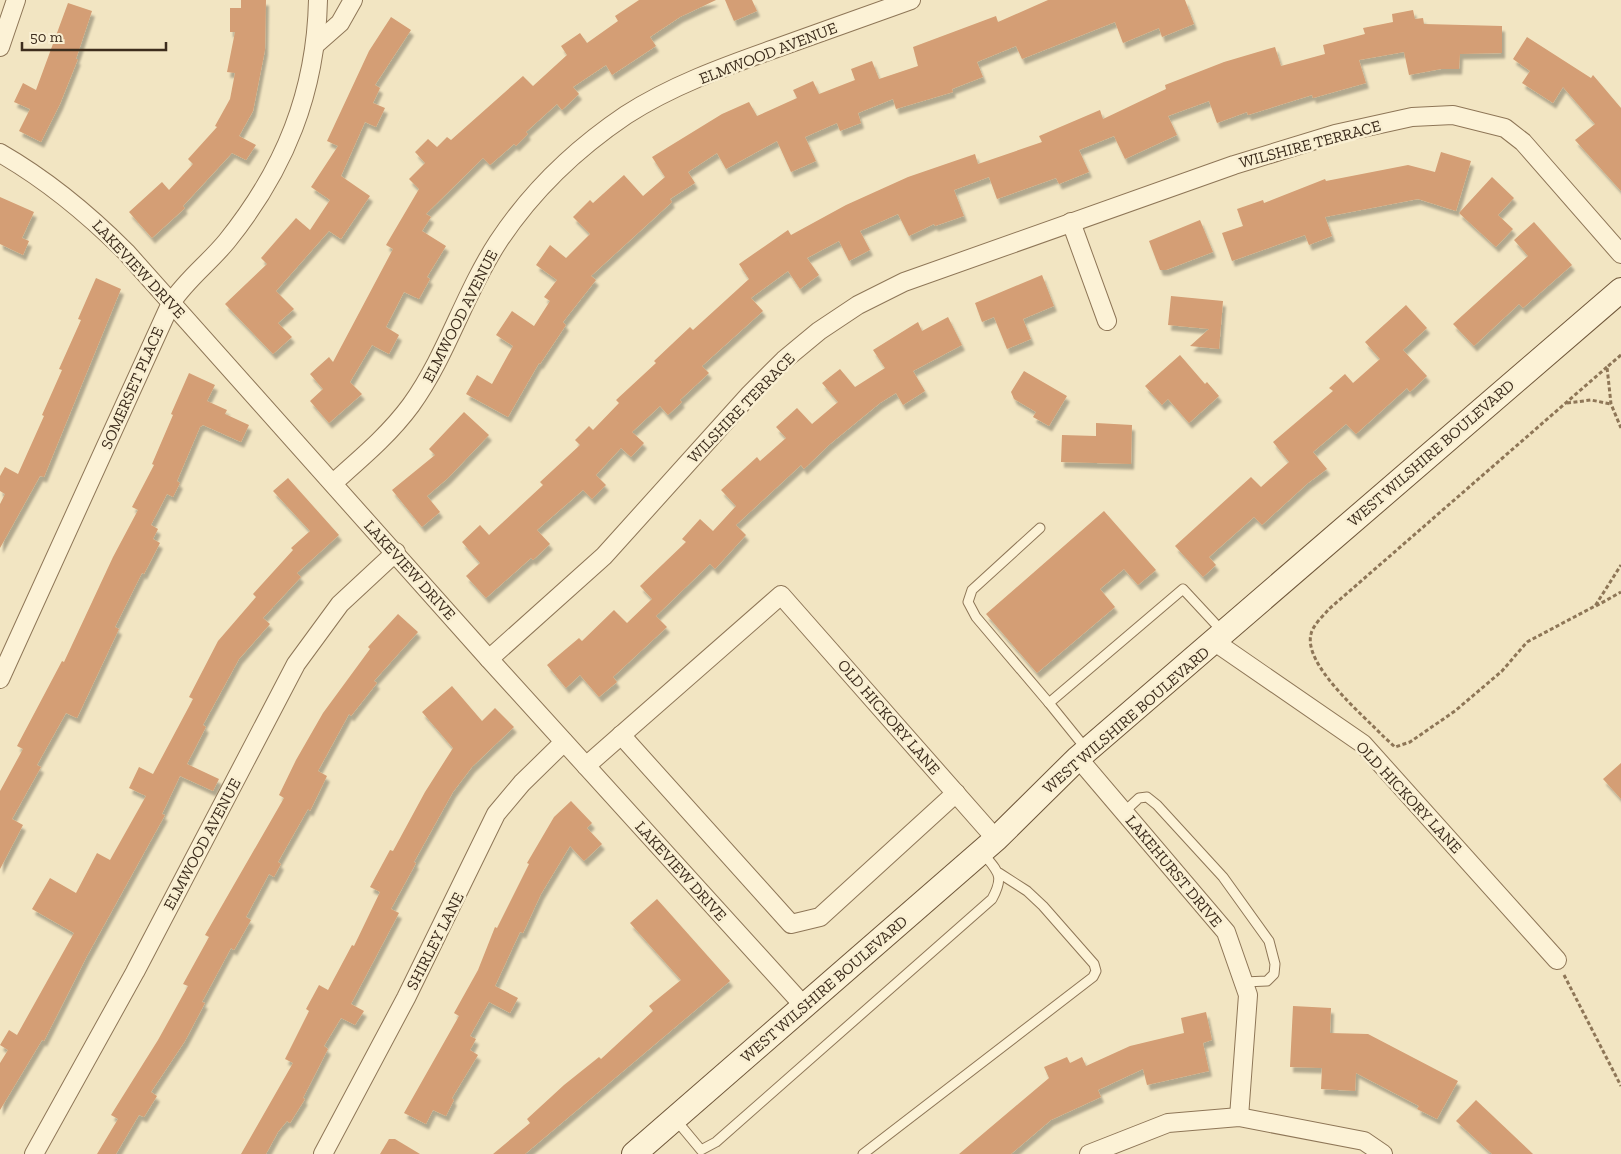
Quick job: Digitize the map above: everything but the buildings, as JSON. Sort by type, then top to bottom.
[{"type":"street","points":[[0,47],[16,0]]},
{"type":"street","name":"SOMERSET PLACE","points":[[0,679],[171,302],[184,283],[226,243],[273,176],[305,97],[315,45],[318,0]]},
{"type":"street","points":[[315,45],[340,23],[353,0]]},
{"type":"street","name":"ELMWOOD AVENUE","points":[[333,483],[385,436],[410,406],[433,367],[464,303],[498,242],[539,191],[576,154],[627,115],[666,92],[718,69],[911,0]]},
{"type":"street","name":"WILSHIRE TERRACE","points":[[489,659],[604,556],[750,394],[784,360],[819,331],[858,305],[904,282],[1071,222],[1234,164],[1334,134],[1412,117],[1452,115],[1505,128],[1523,142],[1621,254]]},
{"type":"street","name":"LAKEVIEW DRIVE","points":[[0,153],[52,186],[84,212],[126,252],[396,552],[489,659],[804,1006]]},
{"type":"street","points":[[1071,222],[1107,321]]},
{"type":"street","name":"WEST WILSHIRE BOULEVARD","points":[[634,1154],[989,846],[1082,754],[1621,290]]},
{"type":"street","name":"ELMWOOD AVENUE","points":[[34,1154],[135,972],[296,664],[340,604],[396,552]]},
{"type":"street","name":"OLD HICKORY LANE","points":[[620,735],[781,595],[956,793],[989,846]]},
{"type":"street","name":"OLD HICKORY LANE","points":[[1220,637],[1363,744],[1557,960]]},
{"type":"street","points":[[586,766],[620,735],[791,924],[820,917],[956,793]]},
{"type":"street","name":"SHIRLEY LANE","points":[[323,1154],[406,998],[496,814],[522,783],[564,742]]},
{"type":"street","name":"LAKEHURST DRIVE","points":[[1082,754],[1124,812],[1226,932],[1248,995],[1239,1117]]},
{"type":"street","points":[[1089,1154],[1168,1123],[1239,1117],[1364,1141],[1383,1154]]},
{"type":"lane","points":[[1040,528],[972,590],[968,602],[976,616],[1049,703],[1082,754]]},
{"type":"lane","points":[[1049,703],[1183,589],[1220,637]]},
{"type":"lane","points":[[1124,812],[1139,798],[1147,797],[1158,805],[1223,877],[1269,941],[1274,974],[1267,981],[1244,982]]},
{"type":"lane","points":[[675,1118],[701,1153],[716,1142],[992,899],[1000,885],[999,873],[989,846]]},
{"type":"lane","points":[[863,1154],[1092,977],[1096,971],[1094,964],[1043,906],[1027,890],[999,873]]},
{"type":"path","points":[[1621,354],[1329,609],[1311,634],[1311,653],[1319,668],[1395,746],[1410,742],[1455,711],[1502,671],[1527,642],[1621,592]]},
{"type":"path","points":[[1607,367],[1610,404],[1621,428]]},
{"type":"path","points":[[1566,403],[1591,400],[1610,404]]},
{"type":"path","points":[[1595,606],[1621,566]]},
{"type":"path","points":[[1557,960],[1621,1086]]}]
